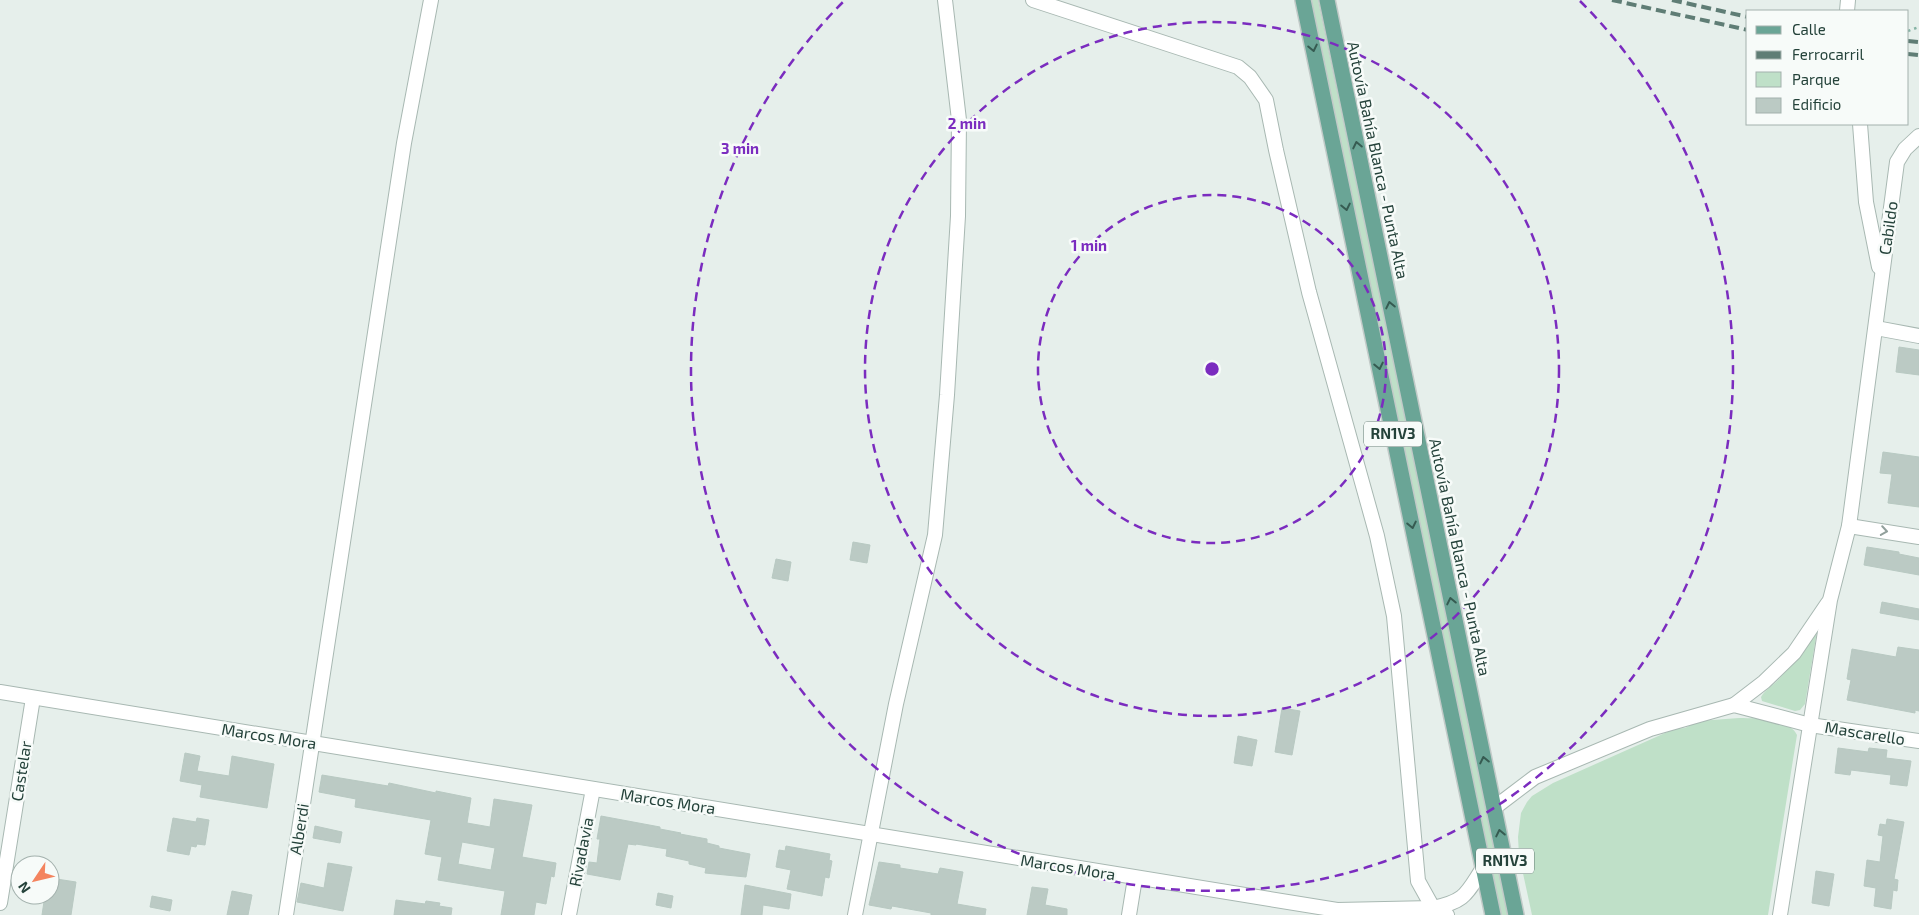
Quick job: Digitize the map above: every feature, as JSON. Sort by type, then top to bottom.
[{"type":"main road","name":"RN1V3","points":[[1303,0],[1493,915]]},
{"type":"main road","name":"Autovía Bahía Blanca - Punta Alta","points":[[1327,0],[1516,915]]},
{"type":"street","name":"Alberdi","points":[[286,915],[404,143],[431,0]]},
{"type":"street","points":[[855,915],[898,694],[934,535],[947,395],[958,216],[959,120],[945,0]]},
{"type":"street","points":[[1033,0],[1238,67],[1250,77],[1266,100],[1309,292],[1378,536],[1394,616],[1418,881],[1433,908],[1447,915]]},
{"type":"street","points":[[1860,125],[1866,202],[1881,277]]},
{"type":"street","name":"Cabildo","points":[[1830,600],[1849,526],[1897,162],[1905,149],[1919,136]]},
{"type":"street","points":[[1876,328],[1919,336]]},
{"type":"street","points":[[1849,526],[1919,537]]},
{"type":"street","points":[[1494,808],[1535,777],[1650,729],[1734,705],[1764,682],[1794,653],[1830,600]]},
{"type":"street","points":[[1780,915],[1830,600]]},
{"type":"street","name":"Marcos Mora","points":[[0,692],[870,834],[1336,913],[1433,908]]},
{"type":"street","name":"Castelar","points":[[0,903],[33,698]]},
{"type":"street","name":"Mascarello","points":[[1734,705],[1810,724],[1919,741]]},
{"type":"street","name":"Rivadavia","points":[[569,915],[593,789]]},
{"type":"street","points":[[1433,908],[1452,904],[1465,896],[1483,868]]},
{"type":"street","points":[[1129,915],[1135,878]]},
{"type":"green space","points":[[1311,0],[1318,0],[1509,915],[1500,915]]},
{"type":"green space","points":[[1817,631],[1805,704],[1800,710],[1795,711],[1762,701],[1761,697],[1778,680]]},
{"type":"green space","points":[[1739,718],[1771,720],[1787,726],[1797,735],[1768,915],[1532,915],[1519,855],[1518,837],[1521,813],[1532,796],[1553,783],[1674,729],[1685,728],[1699,721]]},
{"type":"building","points":[[1899,347],[1919,350],[1919,375],[1896,372]]},
{"type":"building","points":[[1883,452],[1919,457],[1919,507],[1888,503],[1892,474],[1880,473]]},
{"type":"building","points":[[853,542],[870,545],[867,563],[850,560]]},
{"type":"building","points":[[1867,547],[1899,552],[1899,554],[1919,558],[1919,575],[1864,565]]},
{"type":"building","points":[[776,559],[791,562],[788,581],[772,578]]},
{"type":"building","points":[[1882,602],[1919,609],[1919,620],[1880,613]]},
{"type":"building","points":[[1898,647],[1919,650],[1919,711],[1915,710],[1915,713],[1847,700],[1851,680],[1847,679],[1852,649],[1896,657]]},
{"type":"building","points":[[1282,708],[1300,711],[1292,755],[1275,752]]},
{"type":"building","points":[[1238,736],[1257,740],[1252,766],[1234,763]]},
{"type":"building","points":[[1838,748],[1868,752],[1869,748],[1887,750],[1886,758],[1911,761],[1907,786],[1890,784],[1891,775],[1851,770],[1850,775],[1835,773]]},
{"type":"building","points":[[185,753],[200,756],[197,771],[229,776],[232,756],[274,764],[267,808],[200,797],[202,785],[180,781]]},
{"type":"building","points":[[322,775],[388,786],[389,783],[471,798],[467,823],[490,827],[494,799],[532,805],[522,857],[556,863],[554,877],[551,876],[546,904],[536,902],[534,915],[501,915],[505,891],[438,880],[442,857],[425,854],[431,820],[355,807],[356,799],[319,792]],"holes":[[[462,842],[495,848],[491,870],[458,864]]]},
{"type":"building","points":[[601,816],[660,827],[660,829],[707,839],[707,843],[719,846],[719,848],[750,854],[746,877],[705,873],[706,868],[689,864],[689,861],[666,856],[667,849],[636,844],[628,844],[620,880],[587,874],[589,862],[597,863],[600,839],[597,839]]},
{"type":"building","points":[[173,818],[196,822],[197,818],[209,820],[205,845],[197,844],[196,847],[191,846],[189,855],[167,851]]},
{"type":"building","points":[[1887,819],[1904,822],[1894,879],[1898,880],[1897,891],[1893,890],[1891,909],[1874,906],[1876,888],[1864,886],[1867,860],[1880,862],[1883,836],[1878,835],[1880,824],[1886,825]]},
{"type":"building","points":[[315,826],[342,832],[340,843],[313,838]]},
{"type":"building","points":[[786,846],[830,854],[829,860],[832,861],[829,878],[825,877],[822,896],[787,889],[791,870],[776,867],[779,850],[785,851]]},
{"type":"building","points":[[879,862],[900,865],[900,868],[938,874],[940,868],[963,872],[957,904],[986,909],[985,915],[931,915],[931,913],[892,906],[891,909],[869,905]]},
{"type":"building","points":[[328,863],[352,867],[343,911],[297,902],[301,883],[324,888]]},
{"type":"building","points":[[1816,871],[1834,874],[1829,906],[1812,903]]},
{"type":"building","points":[[60,880],[76,882],[71,915],[42,915],[44,905],[60,905]]},
{"type":"building","points":[[745,885],[791,894],[789,909],[763,905],[762,915],[741,915]]},
{"type":"building","points":[[1032,887],[1048,889],[1045,905],[1067,909],[1067,915],[1027,915]]},
{"type":"building","points":[[232,891],[252,895],[248,915],[227,915]]},
{"type":"building","points":[[658,893],[673,896],[671,908],[656,905]]},
{"type":"building","points":[[152,896],[172,900],[170,911],[150,907]]},
{"type":"building","points":[[396,900],[425,904],[426,901],[440,903],[439,906],[452,908],[451,915],[394,915]]},
{"type":"railway","points":[[1612,0],[1746,30]]},
{"type":"railway","points":[[1672,0],[1746,17]]},
{"type":"railway","points":[[1909,41],[1919,42]]},
{"type":"railway","points":[[1909,54],[1919,55]]}]
